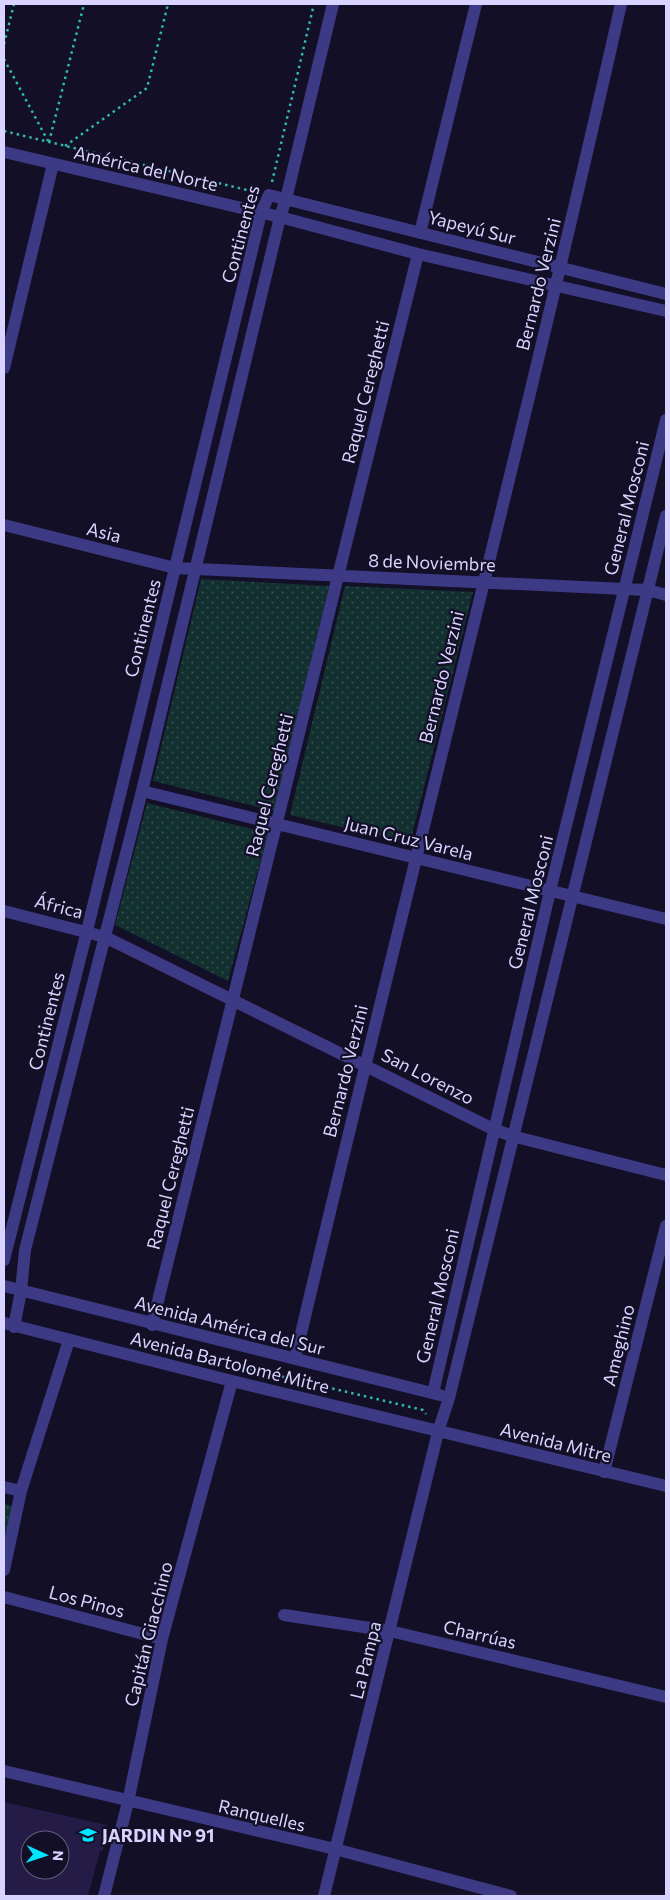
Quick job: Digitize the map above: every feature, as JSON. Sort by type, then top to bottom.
[{"type":"street","name":"Continentes","points":[[9,1325],[21,1291],[25,1250],[142,791],[333,4]]},
{"type":"street","points":[[420,233],[476,4]]},
{"type":"street","name":"Bernardo Verzini","points":[[295,1359],[364,1064],[562,267],[622,4]]},
{"type":"street","name":"América del Norte","points":[[4,152],[280,217]]},
{"type":"street","points":[[4,368],[53,164]]},
{"type":"street","name":"Yapeyú Sur","points":[[269,196],[666,294]]},
{"type":"street","name":"Continentes","points":[[4,1260],[87,931],[261,213],[269,196]]},
{"type":"street","points":[[280,217],[418,254],[666,311]]},
{"type":"street","name":"Raquel Cereghetti","points":[[152,1325],[418,254]]},
{"type":"street","name":"General Mosconi","points":[[432,1393],[550,891],[666,420]]},
{"type":"street","name":"General Mosconi","points":[[438,1432],[449,1398],[666,516]]},
{"type":"street","name":"Asia","points":[[4,525],[175,568],[196,569]]},
{"type":"street","name":"8 de Noviembre","points":[[196,569],[648,590],[666,595]]},
{"type":"street","name":"Juan Cruz Varela","points":[[142,791],[666,919]]},
{"type":"street","name":"África","points":[[4,911],[105,937]]},
{"type":"street","name":"San Lorenzo","points":[[105,937],[232,998],[493,1129],[512,1136],[666,1175]]},
{"type":"street","name":"Ameghino","points":[[604,1472],[666,1226]]},
{"type":"street","name":"Avenida América del Sur","points":[[4,1286],[152,1325],[449,1398]]},
{"type":"street","name":"Avenida Bartolomé Mitre","points":[[9,1325],[438,1432]]},
{"type":"street","points":[[4,1570],[21,1491],[69,1340]]},
{"type":"street","name":"Capitán Giacchino","points":[[104,1896],[128,1802],[162,1639],[232,1381]]},
{"type":"street","name":"Avenida Mitre","points":[[438,1432],[666,1486]]},
{"type":"street","name":"La Pampa","points":[[324,1896],[438,1432]]},
{"type":"street","points":[[4,1487],[21,1491]]},
{"type":"street","name":"Los Pinos","points":[[4,1597],[162,1639]]},
{"type":"street","name":"Charrúas","points":[[284,1615],[390,1631],[666,1697]]},
{"type":"street","name":"Ranquelles","points":[[4,1771],[128,1802],[335,1849],[511,1896]]},
{"type":"path","points":[[4,44],[14,4]]},
{"type":"path","points":[[49,142],[84,4]]},
{"type":"path","points":[[65,146],[147,88],[168,4]]},
{"type":"path","name":"Continentes","points":[[269,196],[314,4]]},
{"type":"path","points":[[4,59],[49,142]]},
{"type":"path","name":"América del Norte","points":[[4,131],[269,196]]},
{"type":"path","points":[[211,1360],[423,1410],[438,1432]]},
{"type":"green space","points":[[201,579],[329,586],[274,811],[153,781]]},
{"type":"green space","points":[[345,586],[473,592],[410,843],[290,815]]},
{"type":"green space","points":[[147,803],[268,833],[228,981],[115,925]]},
{"type":"green space","points":[[4,1504],[14,1506],[4,1548]]},
{"type":"building","points":[[4,1802],[107,1825],[103,1851],[100,1851],[88,1896],[4,1896]]},
{"type":"place","name":"JARDIN N° 91","points":[[88,1835]]}]
